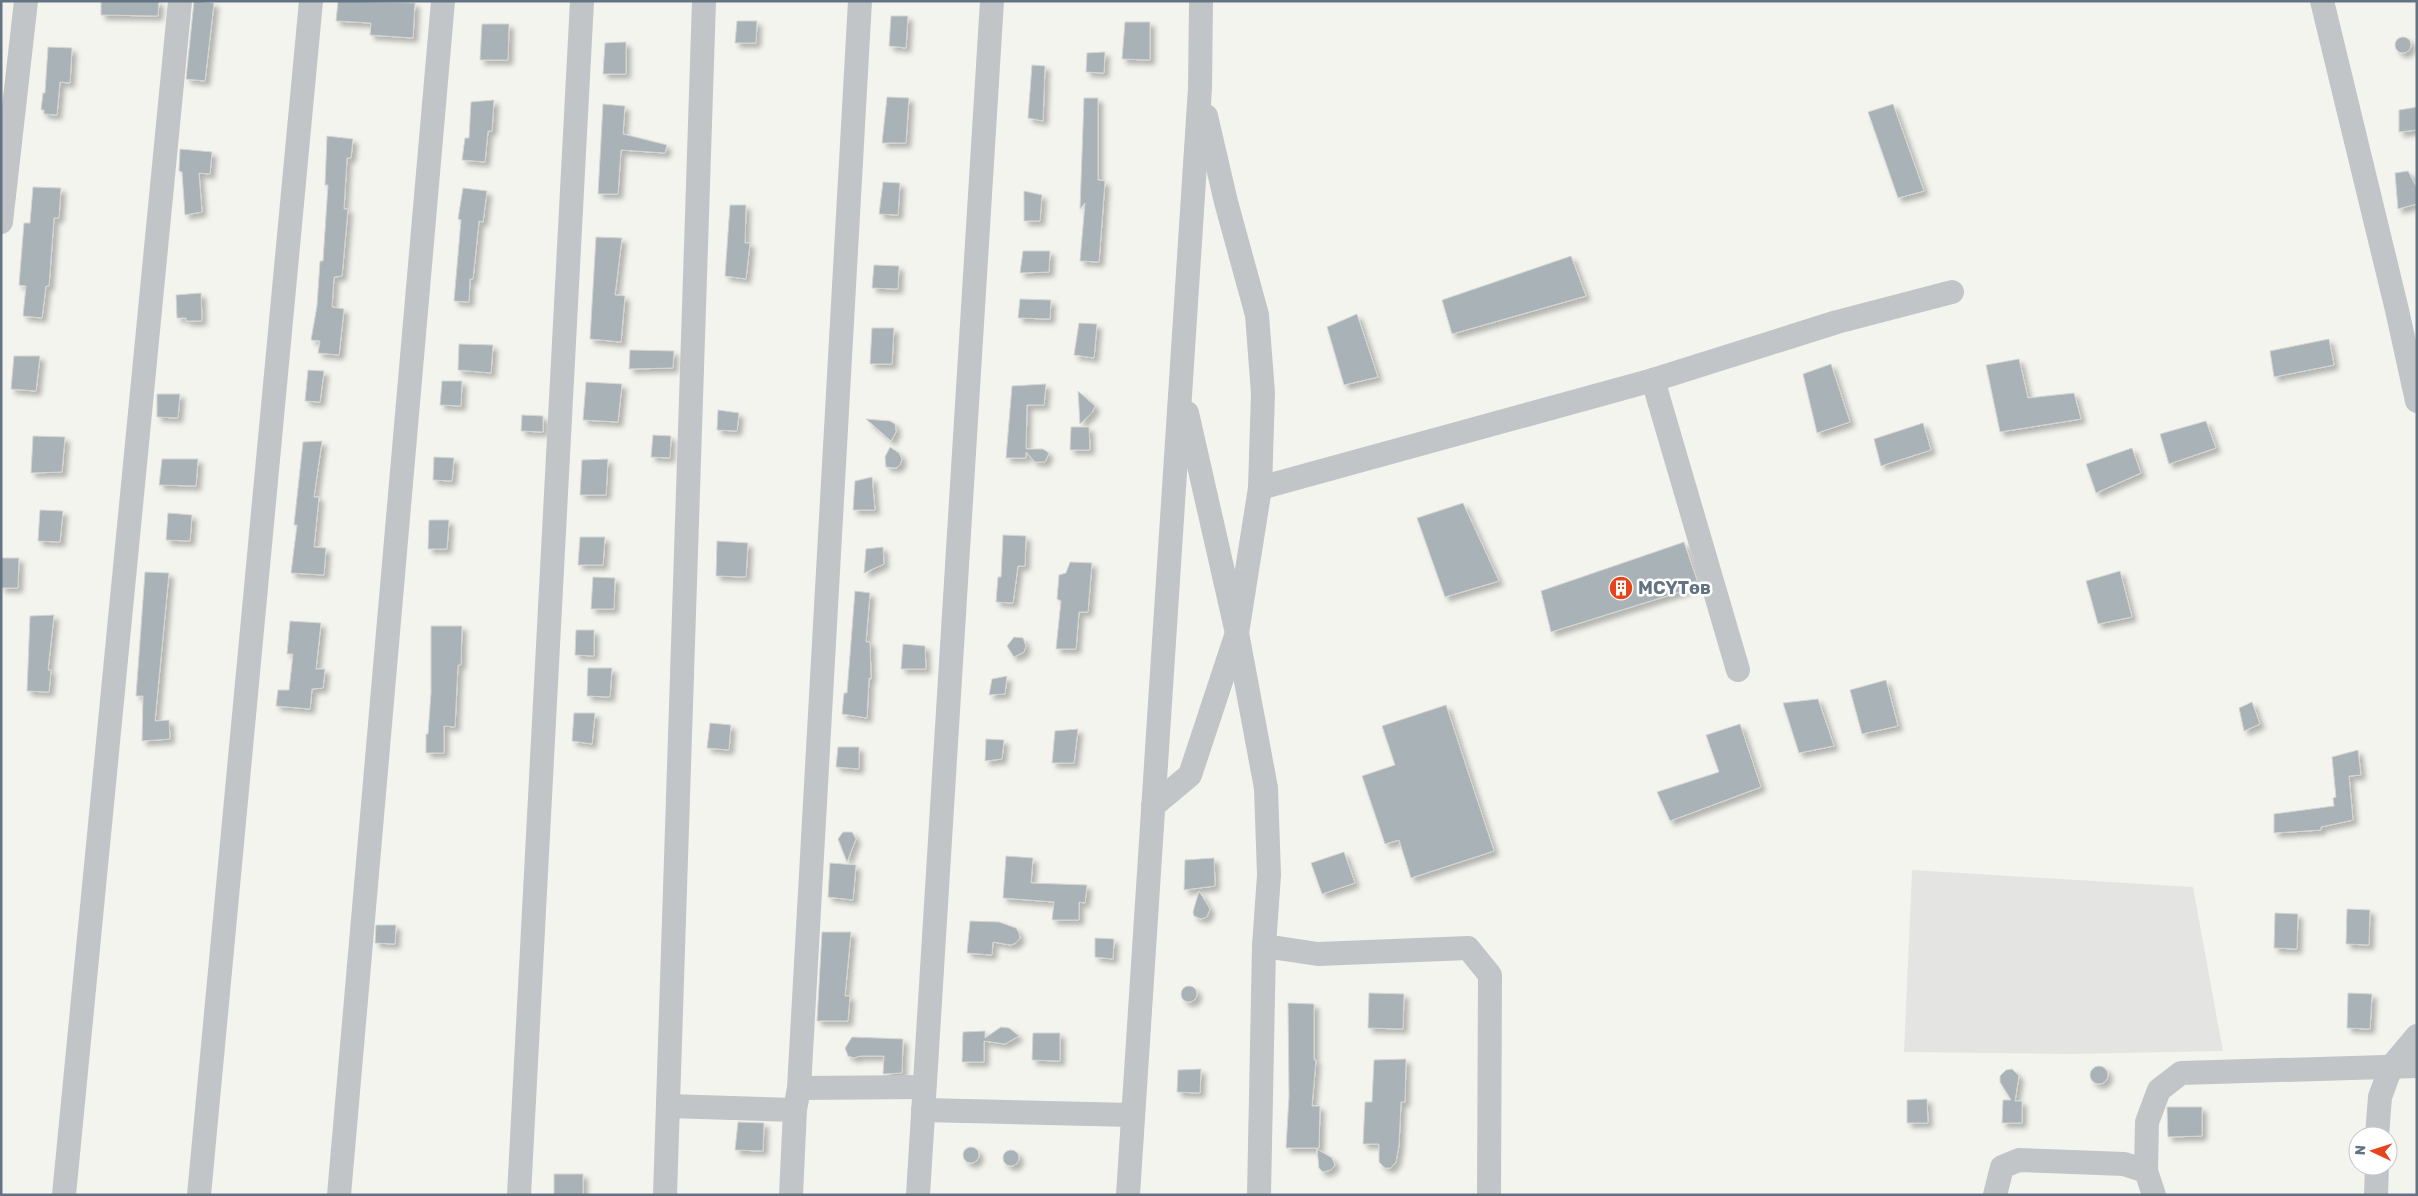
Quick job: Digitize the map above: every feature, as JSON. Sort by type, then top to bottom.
[{"type":"street","points":[[1,222],[26,1]]},
{"type":"street","points":[[64,1195],[180,1]]},
{"type":"street","points":[[199,1195],[311,1]]},
{"type":"street","points":[[339,1195],[443,1]]},
{"type":"street","points":[[518,1195],[582,1]]},
{"type":"street","points":[[665,1195],[704,1]]},
{"type":"street","points":[[791,1195],[860,1]]},
{"type":"street","points":[[918,1195],[992,1]]},
{"type":"street","points":[[1128,1195],[1182,388],[1200,88],[1201,1]]},
{"type":"street","points":[[2322,1],[2395,300],[2417,401]]},
{"type":"street","points":[[1153,806],[1190,775],[1237,633],[1260,488],[1263,393],[1258,314],[1226,202],[1200,88]]},
{"type":"street","points":[[1260,488],[1653,380],[1837,322],[1952,292]]},
{"type":"street","points":[[1653,380],[1738,670]]},
{"type":"street","points":[[1182,388],[1237,633],[1266,788],[1269,875],[1264,946],[1259,1195]]},
{"type":"street","points":[[1264,946],[1318,954],[1468,948],[1490,975],[1489,1195]]},
{"type":"street","points":[[2379,1126],[2380,1097],[2391,1067],[2417,1036]]},
{"type":"street","points":[[2154,1195],[2146,1170],[2148,1122],[2159,1090],[2181,1073],[2417,1066]]},
{"type":"street","points":[[668,1106],[797,1099],[924,1098],[1132,1115]]},
{"type":"street","points":[[1995,1195],[2002,1167],[2019,1160],[2124,1164],[2146,1170]]},
{"type":"street","points":[[2376,1195],[2377,1176]]},
{"type":"shaded area","points":[[1912,870],[2193,887],[2223,1051],[2071,1054],[1904,1052]]},
{"type":"building","points":[[101,1],[159,1],[158,16],[101,15]]},
{"type":"building","points":[[194,1],[214,3],[205,81],[186,79]]},
{"type":"building","points":[[338,1],[415,3],[413,38],[370,35],[371,23],[336,21]]},
{"type":"building","points":[[891,16],[908,16],[906,48],[889,46]]},
{"type":"building","points":[[737,21],[757,21],[756,43],[735,43]]},
{"type":"building","points":[[1125,22],[1150,22],[1150,60],[1122,59]]},
{"type":"building","points":[[482,24],[509,24],[508,60],[480,60]]},
{"type":"building","points":[[2403,37],[2409,39],[2411,45],[2409,51],[2403,53],[2397,51],[2395,45],[2397,39]]},
{"type":"building","points":[[626,42],[626,74],[603,74],[605,43]]},
{"type":"building","points":[[48,47],[72,48],[70,83],[60,82],[57,115],[44,114],[44,110],[41,110],[43,93],[45,93]]},
{"type":"building","points":[[1105,52],[1104,73],[1086,72],[1087,53]]},
{"type":"building","points":[[1032,65],[1045,66],[1043,121],[1028,118]]},
{"type":"building","points":[[887,97],[909,98],[906,143],[882,143]]},
{"type":"building","points":[[1084,98],[1098,98],[1098,180],[1105,181],[1099,262],[1080,261],[1085,203],[1080,209]]},
{"type":"building","points":[[494,100],[492,131],[488,131],[485,162],[462,160],[465,138],[469,138],[471,102]]},
{"type":"building","points":[[603,104],[625,106],[623,134],[667,145],[665,153],[621,150],[618,194],[598,194]]},
{"type":"building","points":[[1893,104],[1924,191],[1898,198],[1868,112]]},
{"type":"building","points":[[2417,107],[2417,130],[2399,132],[2399,110]]},
{"type":"building","points":[[327,136],[353,139],[351,158],[347,158],[344,209],[348,209],[342,276],[334,277],[332,307],[344,309],[339,355],[318,353],[320,341],[311,340],[317,306],[320,261],[323,261],[328,185],[325,185]]},
{"type":"building","points":[[180,149],[212,152],[210,174],[199,173],[202,212],[185,215],[182,172],[179,171]]},
{"type":"building","points":[[2408,171],[2417,188],[2417,204],[2398,209],[2395,173]]},
{"type":"building","points":[[883,182],[900,183],[898,215],[879,214]]},
{"type":"building","points":[[33,187],[61,188],[59,218],[54,218],[49,286],[46,286],[42,318],[23,316],[26,286],[19,285],[24,223],[30,223]]},
{"type":"building","points":[[463,188],[487,191],[483,222],[479,221],[473,279],[470,279],[469,302],[454,301],[461,220],[458,219]]},
{"type":"building","points":[[1024,191],[1042,195],[1040,221],[1024,221]]},
{"type":"building","points":[[730,205],[746,205],[745,243],[750,243],[746,279],[725,276]]},
{"type":"building","points":[[596,237],[622,238],[615,295],[625,296],[621,342],[590,339]]},
{"type":"building","points":[[1023,251],[1050,251],[1049,272],[1020,273]]},
{"type":"building","points":[[1571,256],[1586,296],[1452,334],[1442,300]]},
{"type":"building","points":[[874,265],[899,266],[898,289],[872,288]]},
{"type":"building","points":[[201,293],[202,321],[186,321],[186,318],[177,318],[176,295]]},
{"type":"building","points":[[1020,299],[1051,300],[1050,319],[1018,318]]},
{"type":"building","points":[[1357,314],[1378,377],[1344,385],[1327,327]]},
{"type":"building","points":[[1079,323],[1097,324],[1094,358],[1074,355]]},
{"type":"building","points":[[872,328],[894,328],[892,364],[870,364]]},
{"type":"building","points":[[2329,339],[2334,365],[2274,377],[2270,351]]},
{"type":"building","points":[[459,344],[493,345],[491,373],[458,370]]},
{"type":"building","points":[[630,350],[674,351],[673,368],[629,369]]},
{"type":"building","points":[[14,356],[40,356],[36,391],[11,389]]},
{"type":"building","points":[[2019,359],[2028,398],[2074,393],[2081,419],[2000,432],[1986,365]]},
{"type":"building","points":[[1831,364],[1850,422],[1817,433],[1803,374]]},
{"type":"building","points":[[308,370],[324,371],[320,402],[305,401]]},
{"type":"building","points":[[442,381],[462,381],[461,406],[440,405]]},
{"type":"building","points":[[586,382],[622,384],[618,422],[583,420]]},
{"type":"building","points":[[1046,384],[1044,405],[1027,405],[1026,449],[1043,449],[1049,453],[1045,462],[1035,462],[1026,452],[1026,458],[1006,458],[1012,386]]},
{"type":"building","points":[[1078,391],[1095,406],[1092,413],[1080,424]]},
{"type":"building","points":[[157,394],[180,394],[178,418],[157,417]]},
{"type":"building","points":[[718,410],[739,413],[737,431],[717,430]]},
{"type":"building","points":[[522,415],[543,416],[543,432],[521,431]]},
{"type":"building","points":[[866,419],[890,421],[895,424],[896,432],[891,441]]},
{"type":"building","points":[[2206,421],[2216,448],[2169,464],[2160,434]]},
{"type":"building","points":[[1923,423],[1931,450],[1881,466],[1874,439]]},
{"type":"building","points":[[1071,427],[1089,427],[1090,450],[1070,450]]},
{"type":"building","points":[[653,435],[671,436],[670,458],[651,457]]},
{"type":"building","points":[[33,436],[65,437],[62,472],[31,473]]},
{"type":"building","points":[[322,441],[314,497],[319,497],[314,547],[326,548],[324,575],[291,573],[297,525],[294,525],[303,442]]},
{"type":"building","points":[[890,447],[899,453],[902,459],[900,465],[896,468],[886,467],[885,457]]},
{"type":"building","points":[[2132,448],[2141,473],[2096,493],[2086,464]]},
{"type":"building","points":[[434,457],[454,458],[452,481],[433,480]]},
{"type":"building","points":[[162,459],[198,459],[196,486],[159,485]]},
{"type":"building","points":[[608,459],[606,495],[580,495],[582,460]]},
{"type":"building","points":[[872,477],[875,510],[853,510],[855,481]]},
{"type":"building","points":[[1463,503],[1499,581],[1445,597],[1417,518]]},
{"type":"building","points":[[40,510],[63,511],[60,542],[38,541]]},
{"type":"building","points":[[168,513],[192,515],[190,541],[166,540]]},
{"type":"building","points":[[429,520],[449,520],[447,549],[428,549]]},
{"type":"building","points":[[1003,535],[1026,536],[1025,566],[1018,566],[1013,603],[996,602],[998,577],[1001,577]]},
{"type":"building","points":[[580,537],[605,537],[603,565],[578,565]]},
{"type":"building","points":[[717,541],[748,543],[746,577],[716,576]]},
{"type":"building","name":"МСҮТөв","points":[[1684,542],[1699,586],[1551,632],[1541,591]]},
{"type":"building","points":[[883,547],[884,564],[864,573],[866,549]]},
{"type":"building","points":[[1,558],[19,558],[18,588],[1,588]]},
{"type":"building","points":[[1070,562],[1092,563],[1088,612],[1079,612],[1076,649],[1056,649],[1061,601],[1057,599],[1059,575],[1066,573]]},
{"type":"building","points":[[2120,571],[2132,617],[2098,624],[2086,581]]},
{"type":"building","points":[[145,572],[169,573],[155,721],[169,720],[170,739],[142,741],[143,696],[136,696]]},
{"type":"building","points":[[593,577],[615,578],[614,609],[591,609]]},
{"type":"building","points":[[855,591],[870,593],[866,642],[870,642],[871,679],[869,678],[867,718],[842,714],[844,693],[847,693]]},
{"type":"building","points":[[54,615],[48,670],[51,670],[49,692],[27,691],[30,616]]},
{"type":"building","points":[[290,621],[321,623],[316,669],[325,669],[323,688],[312,689],[310,709],[276,706],[278,690],[289,690],[293,654],[287,654]]},
{"type":"building","points":[[431,626],[462,626],[461,665],[458,665],[455,727],[444,726],[444,753],[426,753],[426,734],[428,734],[431,693]]},
{"type":"building","points":[[576,630],[594,630],[594,656],[575,655]]},
{"type":"building","points":[[1014,637],[1023,638],[1026,646],[1024,652],[1014,657],[1007,646]]},
{"type":"building","points":[[903,644],[925,646],[926,669],[901,669]]},
{"type":"building","points":[[588,668],[612,668],[610,697],[587,696]]},
{"type":"building","points":[[1007,676],[1005,694],[989,695],[992,679]]},
{"type":"building","points":[[1886,680],[1898,726],[1862,734],[1850,690]]},
{"type":"building","points":[[1818,699],[1834,746],[1799,753],[1783,703]]},
{"type":"building","points":[[2252,702],[2260,724],[2244,731],[2239,708]]},
{"type":"building","points":[[1446,705],[1494,851],[1411,878],[1399,840],[1385,844],[1362,776],[1395,765],[1382,726]]},
{"type":"building","points":[[574,713],[595,713],[592,744],[572,741]]},
{"type":"building","points":[[710,723],[731,725],[729,750],[707,748]]},
{"type":"building","points":[[1740,724],[1761,787],[1670,821],[1657,792],[1719,772],[1706,735]]},
{"type":"building","points":[[1078,729],[1074,763],[1052,763],[1055,731]]},
{"type":"building","points":[[986,739],[1004,740],[1002,759],[985,761]]},
{"type":"building","points":[[838,747],[859,747],[859,769],[836,767]]},
{"type":"building","points":[[2358,750],[2361,775],[2349,776],[2353,820],[2321,827],[2321,830],[2274,833],[2274,814],[2334,806],[2333,798],[2336,797],[2332,757]]},
{"type":"building","points":[[843,832],[852,832],[856,839],[847,862],[838,839]]},
{"type":"building","points":[[1344,852],[1355,883],[1322,894],[1311,863]]},
{"type":"building","points":[[1006,856],[1033,858],[1031,883],[1087,885],[1085,903],[1079,902],[1079,920],[1052,920],[1054,902],[1003,898]]},
{"type":"building","points":[[1214,858],[1215,886],[1184,890],[1185,860]]},
{"type":"building","points":[[830,863],[856,865],[853,900],[828,897]]},
{"type":"building","points":[[1199,891],[1210,909],[1207,917],[1201,919],[1194,916],[1193,912]]},
{"type":"building","points":[[2347,909],[2370,910],[2369,945],[2346,944]]},
{"type":"building","points":[[2275,913],[2298,914],[2297,949],[2274,948]]},
{"type":"building","points":[[970,921],[999,922],[1016,928],[1020,938],[1011,945],[993,942],[992,955],[967,953]]},
{"type":"building","points":[[376,925],[396,925],[395,944],[375,943]]},
{"type":"building","points":[[822,932],[851,932],[845,996],[850,996],[848,1021],[817,1021]]},
{"type":"building","points":[[1095,938],[1114,939],[1113,959],[1095,957]]},
{"type":"building","points":[[1186,986],[1192,986],[1197,991],[1195,1000],[1186,1002],[1181,997],[1181,991]]},
{"type":"building","points":[[1369,993],[1404,994],[1403,1029],[1368,1028]]},
{"type":"building","points":[[2348,993],[2372,994],[2370,1029],[2347,1028]]},
{"type":"building","points":[[1288,1003],[1314,1004],[1314,1060],[1316,1060],[1312,1106],[1320,1106],[1319,1148],[1286,1148],[1289,1096]]},
{"type":"building","points":[[1001,1027],[1009,1028],[1019,1036],[1005,1044],[984,1041],[984,1062],[962,1062],[963,1032],[985,1031],[985,1038]]},
{"type":"building","points":[[1033,1033],[1060,1033],[1060,1061],[1032,1060]]},
{"type":"building","points":[[852,1037],[903,1039],[902,1073],[883,1074],[884,1056],[860,1056],[854,1058],[848,1056],[845,1048]]},
{"type":"building","points":[[1406,1059],[1405,1102],[1401,1102],[1399,1145],[1396,1162],[1391,1168],[1385,1168],[1379,1162],[1379,1144],[1363,1144],[1365,1102],[1372,1102],[1374,1060]]},
{"type":"building","points":[[2095,1066],[2103,1066],[2108,1071],[2106,1082],[2095,1084],[2090,1079],[2090,1071]]},
{"type":"building","points":[[1201,1069],[1200,1093],[1177,1092],[1178,1070]]},
{"type":"building","points":[[2012,1069],[2019,1076],[2015,1101],[2022,1101],[2022,1123],[2002,1123],[2003,1100],[2011,1100],[2000,1082],[2000,1076],[2006,1070]]},
{"type":"building","points":[[1927,1099],[1928,1123],[1907,1123],[1907,1100]]},
{"type":"building","points":[[2167,1107],[2202,1107],[2202,1136],[2168,1137]]},
{"type":"building","points":[[738,1122],[764,1123],[763,1151],[735,1150]]},
{"type":"building","points":[[968,1147],[974,1147],[979,1152],[977,1161],[968,1163],[963,1158],[963,1152]]},
{"type":"building","points":[[1317,1149],[1332,1158],[1335,1165],[1331,1170],[1323,1172],[1319,1168]]},
{"type":"building","points":[[1008,1150],[1014,1150],[1019,1155],[1017,1164],[1008,1166],[1003,1161],[1003,1155]]},
{"type":"building","points":[[554,1174],[583,1174],[583,1195],[554,1195]]},
{"type":"place","name":"МСҮТөв","points":[[1621,588]]}]
